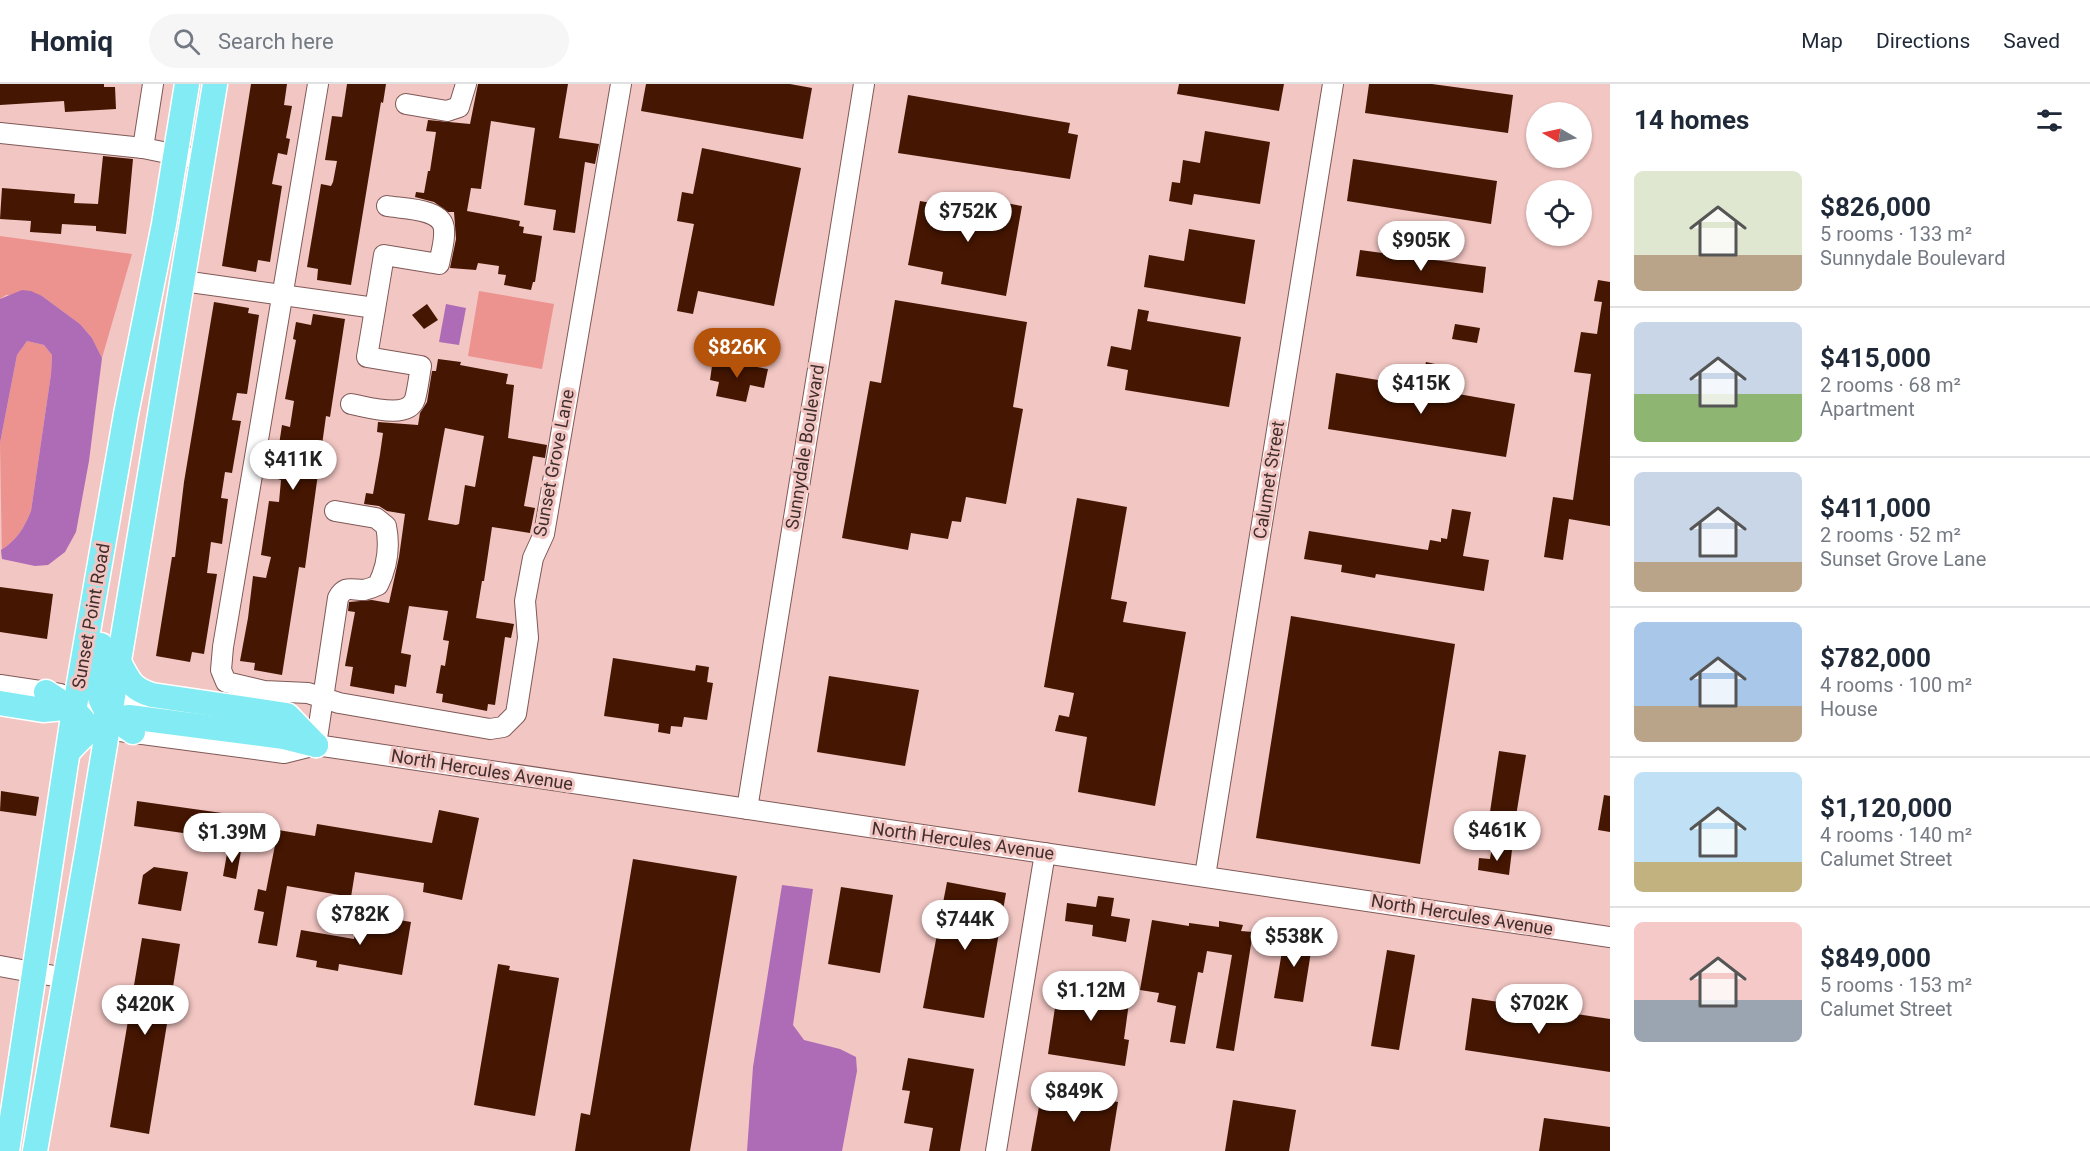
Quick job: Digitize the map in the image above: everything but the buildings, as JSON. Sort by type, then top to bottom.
[{"type":"main road","name":"Sunset Point Road","points":[[98,709],[126,414],[164,224],[187,84]]},
{"type":"main road","name":"Sunset Point Road","points":[[7,1151],[68,752],[98,709],[183,281],[215,84]]},
{"type":"main road","points":[[0,703],[43,710],[98,709],[132,685],[139,691],[152,695],[287,715],[316,746]]},
{"type":"main road","points":[[46,692],[129,717],[284,737],[316,746]]},
{"type":"main road","points":[[35,1151],[78,902],[75,850],[91,756],[91,739],[98,709]]},
{"type":"street","points":[[143,148],[153,84]]},
{"type":"street","name":"Sunset Grove Lane","points":[[318,84],[221,670],[226,682],[240,687],[264,691],[308,693],[339,703],[490,729],[503,727],[516,714],[528,639],[525,601],[532,558],[544,534],[621,84]]},
{"type":"street","points":[[406,104],[447,111],[459,107],[466,84]]},
{"type":"street","name":"Sunnydale Boulevard","points":[[747,809],[864,84]]},
{"type":"street","name":"Calumet Street","points":[[1205,876],[1333,84]]},
{"type":"street","points":[[0,133],[143,148],[202,160]]},
{"type":"street","points":[[351,404],[401,412],[409,408],[415,400],[421,366],[367,357],[384,255],[439,264],[445,229],[441,219],[432,214],[387,206]]},
{"type":"street","points":[[183,281],[375,308]]},
{"type":"street","points":[[316,746],[338,598],[342,591],[350,588],[365,590],[378,585],[384,572],[389,540],[386,526],[376,518],[335,511]]},
{"type":"street","points":[[0,685],[46,692]]},
{"type":"street","points":[[0,713],[98,709]]},
{"type":"street","name":"North Hercules Avenue","points":[[316,746],[1610,937]]},
{"type":"street","points":[[996,1151],[1045,853]]},
{"type":"street","points":[[0,966],[65,978]]},
{"type":"shaded area","points":[[0,236],[132,254],[102,358],[92,338],[80,324],[42,296],[6,295],[0,299]]},
{"type":"shaded area","points":[[22,290],[42,296],[80,324],[92,338],[102,358],[89,461],[76,532],[65,552],[48,565],[35,566],[2,559],[1,550],[19,533],[31,511],[51,374],[52,355],[44,345],[27,341],[17,355],[0,443],[0,299]]},
{"type":"shaded area","points":[[479,291],[554,304],[542,369],[468,356]]},
{"type":"shaded area","points":[[446,304],[466,308],[459,345],[439,342]]},
{"type":"shaded area","points":[[27,341],[44,345],[52,355],[51,374],[31,511],[19,533],[2,549],[0,443],[17,355]]},
{"type":"shaded area","points":[[782,885],[813,889],[793,1025],[804,1040],[840,1049],[856,1057],[857,1071],[842,1151],[747,1151],[753,1067]]}]
